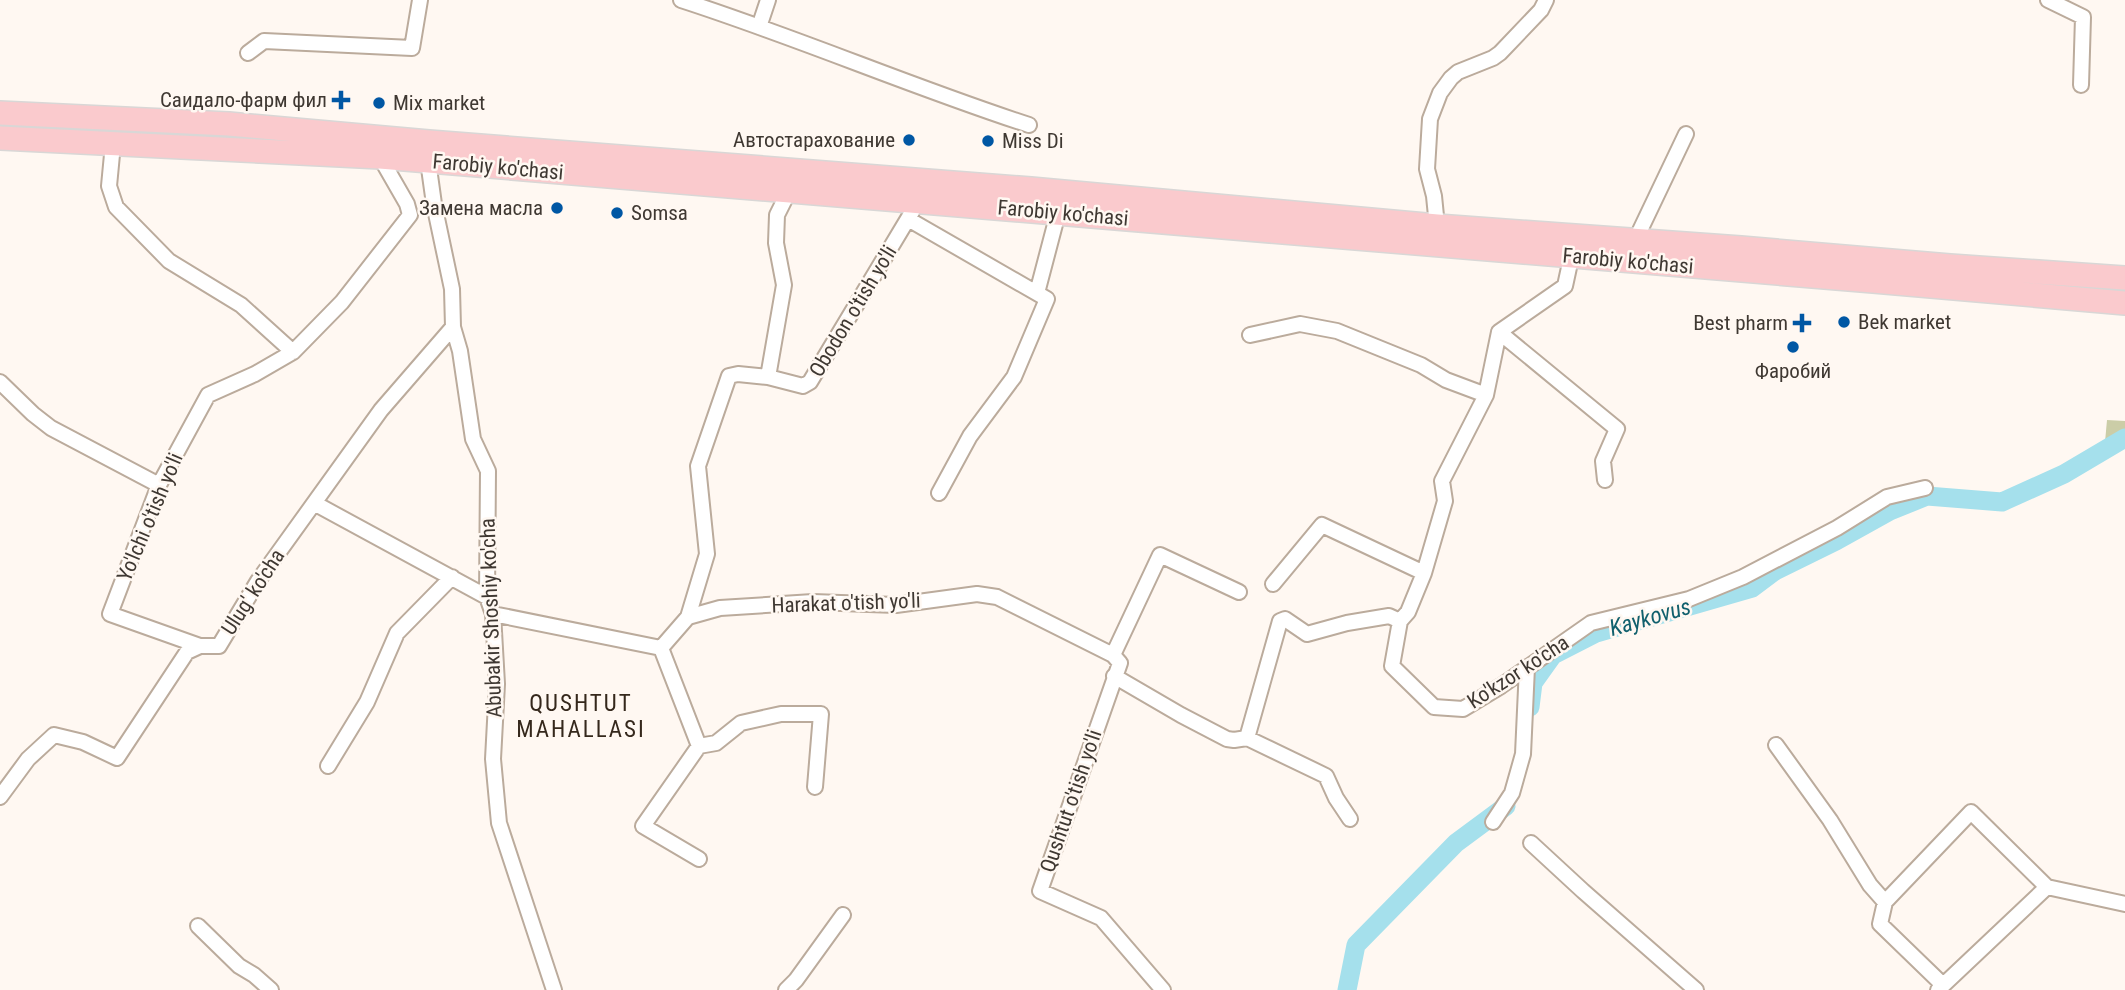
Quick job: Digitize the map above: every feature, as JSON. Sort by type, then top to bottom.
[{"type":"main road","name":"Farobiy ko'chasi","points":[[0,113],[256,126],[1017,188],[1437,226],[1573,246],[1635,241],[2125,278]]},
{"type":"main road","name":"Farobiy ko'chasi","points":[[0,138],[380,157],[789,191],[913,210],[1058,213],[1573,246],[2125,303]]},
{"type":"street","points":[[248,53],[264,41],[412,48],[420,0]]},
{"type":"street","points":[[681,0],[968,106],[1029,125]]},
{"type":"street","points":[[759,27],[768,0]]},
{"type":"street","points":[[1437,226],[1434,196],[1427,169],[1430,119],[1440,93],[1458,72],[1500,53],[1541,10],[1546,0]]},
{"type":"street","points":[[2048,0],[2083,16],[2081,85]]},
{"type":"street","points":[[1635,241],[1686,134]]},
{"type":"street","points":[[113,144],[109,186],[116,206],[169,261],[241,305],[293,352]]},
{"type":"street","name":"Yo'lchi o'tish yo'li","points":[[200,646],[110,614],[159,485],[208,395],[293,352],[342,302],[410,215],[407,204],[380,157]]},
{"type":"street","name":"Abubakir Shoshiy ko'cha","points":[[428,162],[452,289],[453,327],[460,351],[473,439],[488,471],[487,597],[493,614],[498,684],[493,759],[499,823],[554,990]]},
{"type":"street","points":[[768,377],[783,285],[775,243],[777,215],[789,191]]},
{"type":"street","points":[[913,210],[1047,299],[1014,377],[970,436],[939,493]]},
{"type":"street","name":"Obodon o'tish yo'li","points":[[688,617],[706,554],[698,466],[729,376],[738,374],[768,377],[803,386],[810,383],[913,210]]},
{"type":"street","points":[[1037,293],[1058,213]]},
{"type":"street","points":[[1247,738],[1282,619],[1307,634],[1347,623],[1389,617],[1400,621],[1408,612],[1445,501],[1442,481],[1486,395],[1499,332],[1565,286],[1573,246]]},
{"type":"street","points":[[1250,335],[1300,324],[1337,331],[1486,395]]},
{"type":"street","name":"Ulug' ko'cha","points":[[0,797],[27,759],[54,735],[83,742],[117,758],[187,652],[200,646],[219,646],[258,581],[381,410],[453,327]]},
{"type":"street","points":[[1499,332],[1617,429],[1603,461],[1605,481]]},
{"type":"street","points":[[0,382],[51,428],[159,485]]},
{"type":"street","name":"Ko'kzor ko'cha","points":[[1400,621],[1392,666],[1434,707],[1463,709],[1591,623],[1700,595],[1743,577],[1837,528],[1887,497],[1925,488]]},
{"type":"street","points":[[314,503],[487,597]]},
{"type":"street","points":[[1273,584],[1322,524],[1423,573]]},
{"type":"street","points":[[1238,592],[1160,555],[1113,655],[1120,663],[1114,676],[1227,739],[1247,738],[1326,776],[1350,819]]},
{"type":"street","points":[[328,766],[367,702],[397,634],[452,577]]},
{"type":"street","name":"Harakat o'tish yo'li","points":[[688,617],[720,608],[813,602],[896,605],[977,594],[998,597],[1113,655]]},
{"type":"street","points":[[493,614],[661,648]]},
{"type":"street","points":[[661,648],[688,617]]},
{"type":"street","points":[[661,648],[699,746]]},
{"type":"street","points":[[1493,822],[1512,793],[1523,754],[1527,667]]},
{"type":"street","name":"Qushtut o'tish yo'li","points":[[1114,676],[1040,891],[1101,918],[1163,990]]},
{"type":"street","points":[[699,859],[643,826],[699,746],[716,743],[741,723],[781,714],[821,715],[815,787]]},
{"type":"street","points":[[1776,745],[1830,820],[1870,885],[1885,902]]},
{"type":"street","points":[[2055,888],[1941,988],[1880,924],[1885,902],[1971,812],[2055,888],[2125,904]]},
{"type":"street","points":[[1531,843],[1696,990]]},
{"type":"street","points":[[786,990],[843,915]]},
{"type":"street","points":[[198,926],[239,966],[271,990]]},
{"type":"green space","points":[[2107,420],[2125,421],[2125,429],[2105,442]]},
{"type":"waterway","name":"Kaykovus","points":[[1530,707],[1533,683],[1553,655],[1596,633],[1752,588],[1775,571],[1890,511],[1927,496],[2002,502],[2064,474],[2125,438]]},
{"type":"waterway","name":"Kaykovus","points":[[1347,990],[1356,945],[1456,843],[1506,806]]},
{"type":"place","name":"Саидало-фарм фил","points":[[341,100]]},
{"type":"place","name":"Mix market","points":[[379,103]]},
{"type":"place","name":"Автостарахование","points":[[909,140]]},
{"type":"place","name":"Miss Di","points":[[988,141]]},
{"type":"place","name":"Замена масла","points":[[557,208]]},
{"type":"place","name":"Somsa","points":[[617,213]]},
{"type":"place","name":"Bek market","points":[[1844,322]]},
{"type":"place","name":"Best pharm","points":[[1802,323]]},
{"type":"place","name":"Фаробий","points":[[1793,347]]},
{"type":"district","name":"QUSHTUT MAHALLASI","points":[[581,716]]}]
